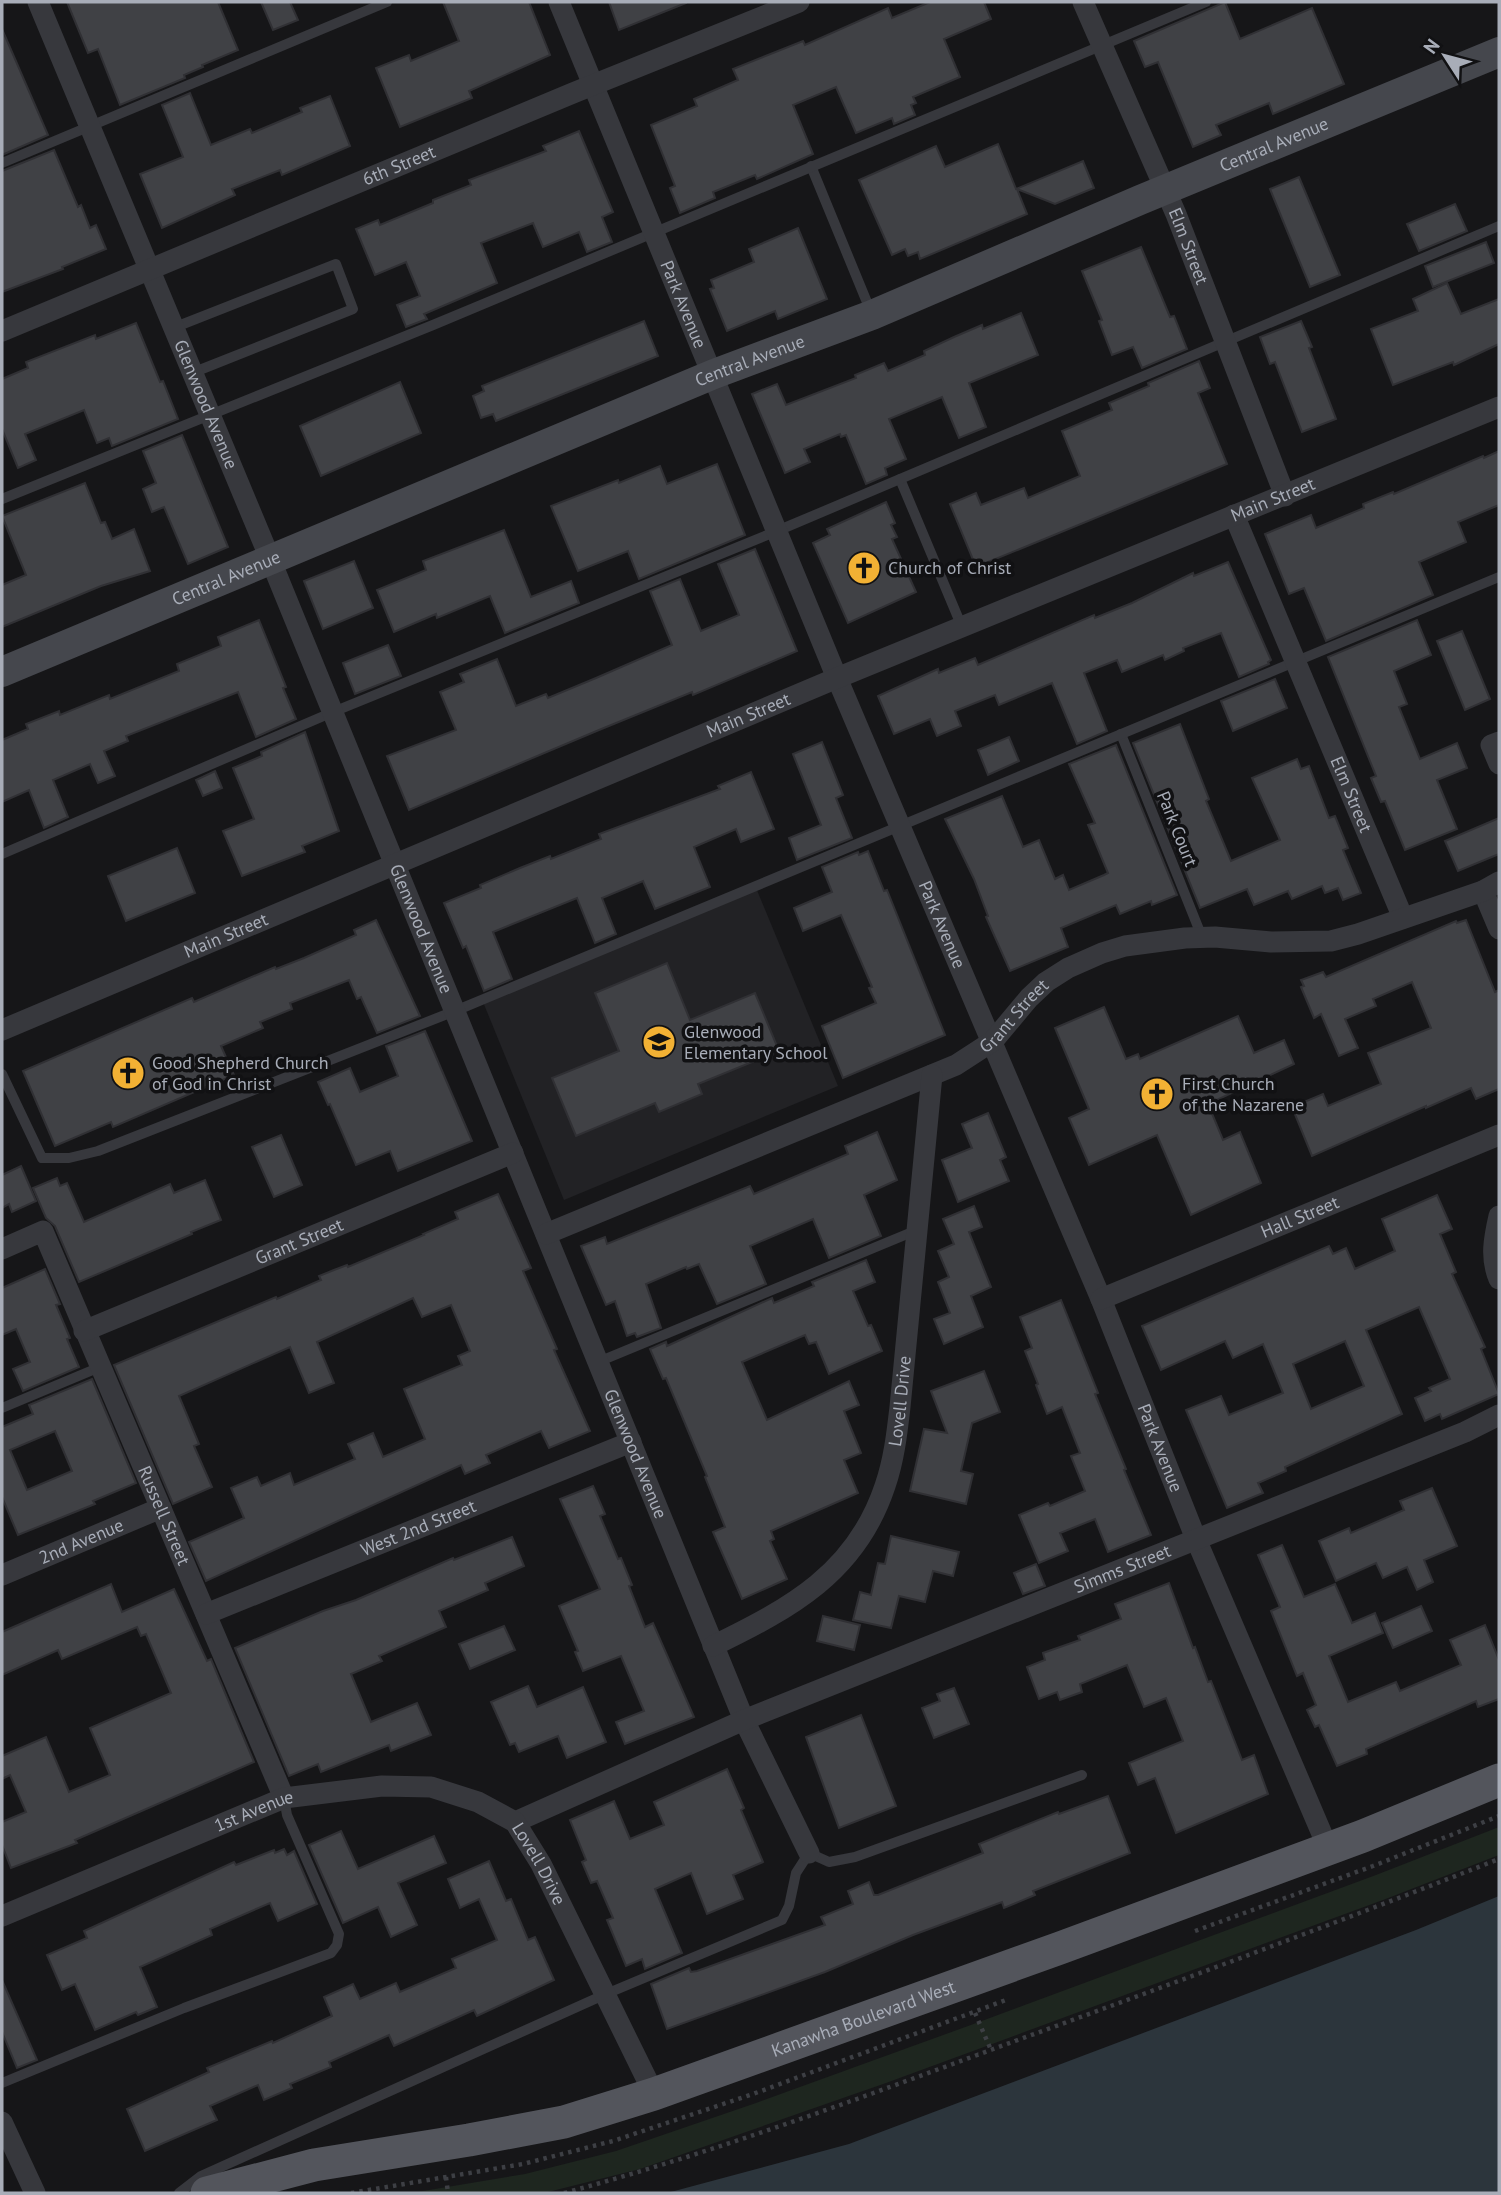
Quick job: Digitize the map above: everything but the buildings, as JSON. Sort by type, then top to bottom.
[{"type":"main road","name":"Kanawha Boulevard West","points":[[207,2193],[314,2165],[564,2122],[654,2094],[1060,1948],[1328,1848],[1499,1780]]},
{"type":"street","name":"Glenwood Avenue","points":[[38,2],[396,864],[713,1646],[744,1720],[809,1853]]},
{"type":"street","name":"Park Avenue","points":[[559,2],[837,678],[993,1041],[1101,1299],[1196,1539],[1307,1793],[1328,1848]]},
{"type":"street","name":"6th Street","points":[[2,331],[594,84],[799,2]]},
{"type":"street","name":"Elm Street","points":[[1083,2],[1165,190],[1285,496]]},
{"type":"street","name":"Central Avenue","points":[[2,672],[714,374],[872,315],[1499,52]]},
{"type":"street","name":"Main Street","points":[[2,1030],[837,678],[1499,407]]},
{"type":"street","name":"Elm Street","points":[[1234,515],[1403,918]]},
{"type":"street","points":[[1499,742],[1492,745],[1499,764]]},
{"type":"street","name":"Grant Street","points":[[545,1234],[956,1065],[993,1041],[1046,982],[1086,959],[1125,946],[1202,937],[1271,942],[1331,941],[1494,888]]},
{"type":"street","points":[[1494,888],[1499,929]]},
{"type":"street","name":"Lovell Drive","points":[[713,1646],[776,1615],[813,1590],[843,1560],[874,1511],[885,1487],[893,1459],[900,1407],[932,1075]]},
{"type":"street","name":"Hall Street","points":[[1101,1299],[1499,1135]]},
{"type":"street","name":"Grant Street","points":[[84,1331],[513,1153]]},
{"type":"street","points":[[1499,1216],[1493,1257],[1499,1279]]},
{"type":"street","name":"Russell Street","points":[[2,1249],[43,1231],[284,1798]]},
{"type":"street","name":"Simms Street","points":[[744,1720],[1465,1432],[1499,1415]]},
{"type":"street","name":"West 2nd Street","points":[[206,1614],[631,1442]]},
{"type":"street","name":"2nd Avenue","points":[[2,1575],[161,1508]]},
{"type":"street","name":"Lovell Drive","points":[[654,2094],[541,1864],[514,1822],[744,1720]]},
{"type":"street","name":"1st Avenue","points":[[2,1916],[284,1798],[382,1786],[431,1787],[478,1802],[514,1822]]},
{"type":"street","points":[[2,2122],[35,2193]]},
{"type":"lane","points":[[2,163],[387,2]]},
{"type":"lane","points":[[2,499],[210,416],[1206,2]]},
{"type":"lane","points":[[811,166],[872,315]]},
{"type":"lane","points":[[2,854],[332,712],[777,531],[1499,226]]},
{"type":"lane","points":[[173,328],[336,264],[354,309],[192,373]]},
{"type":"lane","points":[[900,479],[961,627]]},
{"type":"lane","points":[[2,1074],[42,1158],[69,1158],[98,1151],[455,1011],[901,828],[1499,577]]},
{"type":"lane","name":"Park Court","points":[[1121,734],[1202,937]]},
{"type":"lane","points":[[598,1362],[917,1230]]},
{"type":"lane","points":[[2,1408],[100,1367]]},
{"type":"lane","points":[[179,2193],[201,2176],[606,1994],[782,1920],[789,1906],[796,1874],[809,1853],[830,1861],[855,1857],[1082,1775]]},
{"type":"lane","points":[[2,2083],[184,2008],[331,1953],[337,1945],[339,1934],[287,1815],[284,1798]]},
{"type":"path","points":[[564,2193],[641,2173],[991,2050],[1499,1859]]},
{"type":"path","points":[[975,2013],[991,2050]]},
{"type":"path","points":[[446,2177],[448,2193]]},
{"type":"shaded area","name":"Glenwood Elementary School","points":[[754,883],[838,1086],[564,1200],[481,997]]},
{"type":"shaded area","points":[[1499,1827],[1499,1855],[886,2083],[640,2169],[544,2193],[411,2193],[525,2174],[616,2151],[979,2022]]},
{"type":"shaded area","points":[[1499,1896],[1499,2193],[667,2193],[849,2144],[1416,1930]]},
{"type":"place","name":"Church of Christ","points":[[864,568]]},
{"type":"place","name":"Glenwood Elementary School","points":[[659,1042]]},
{"type":"place","name":"Good Shepherd Church of God in Christ","points":[[128,1073]]},
{"type":"place","name":"First Church of the Nazarene","points":[[1157,1094]]}]
